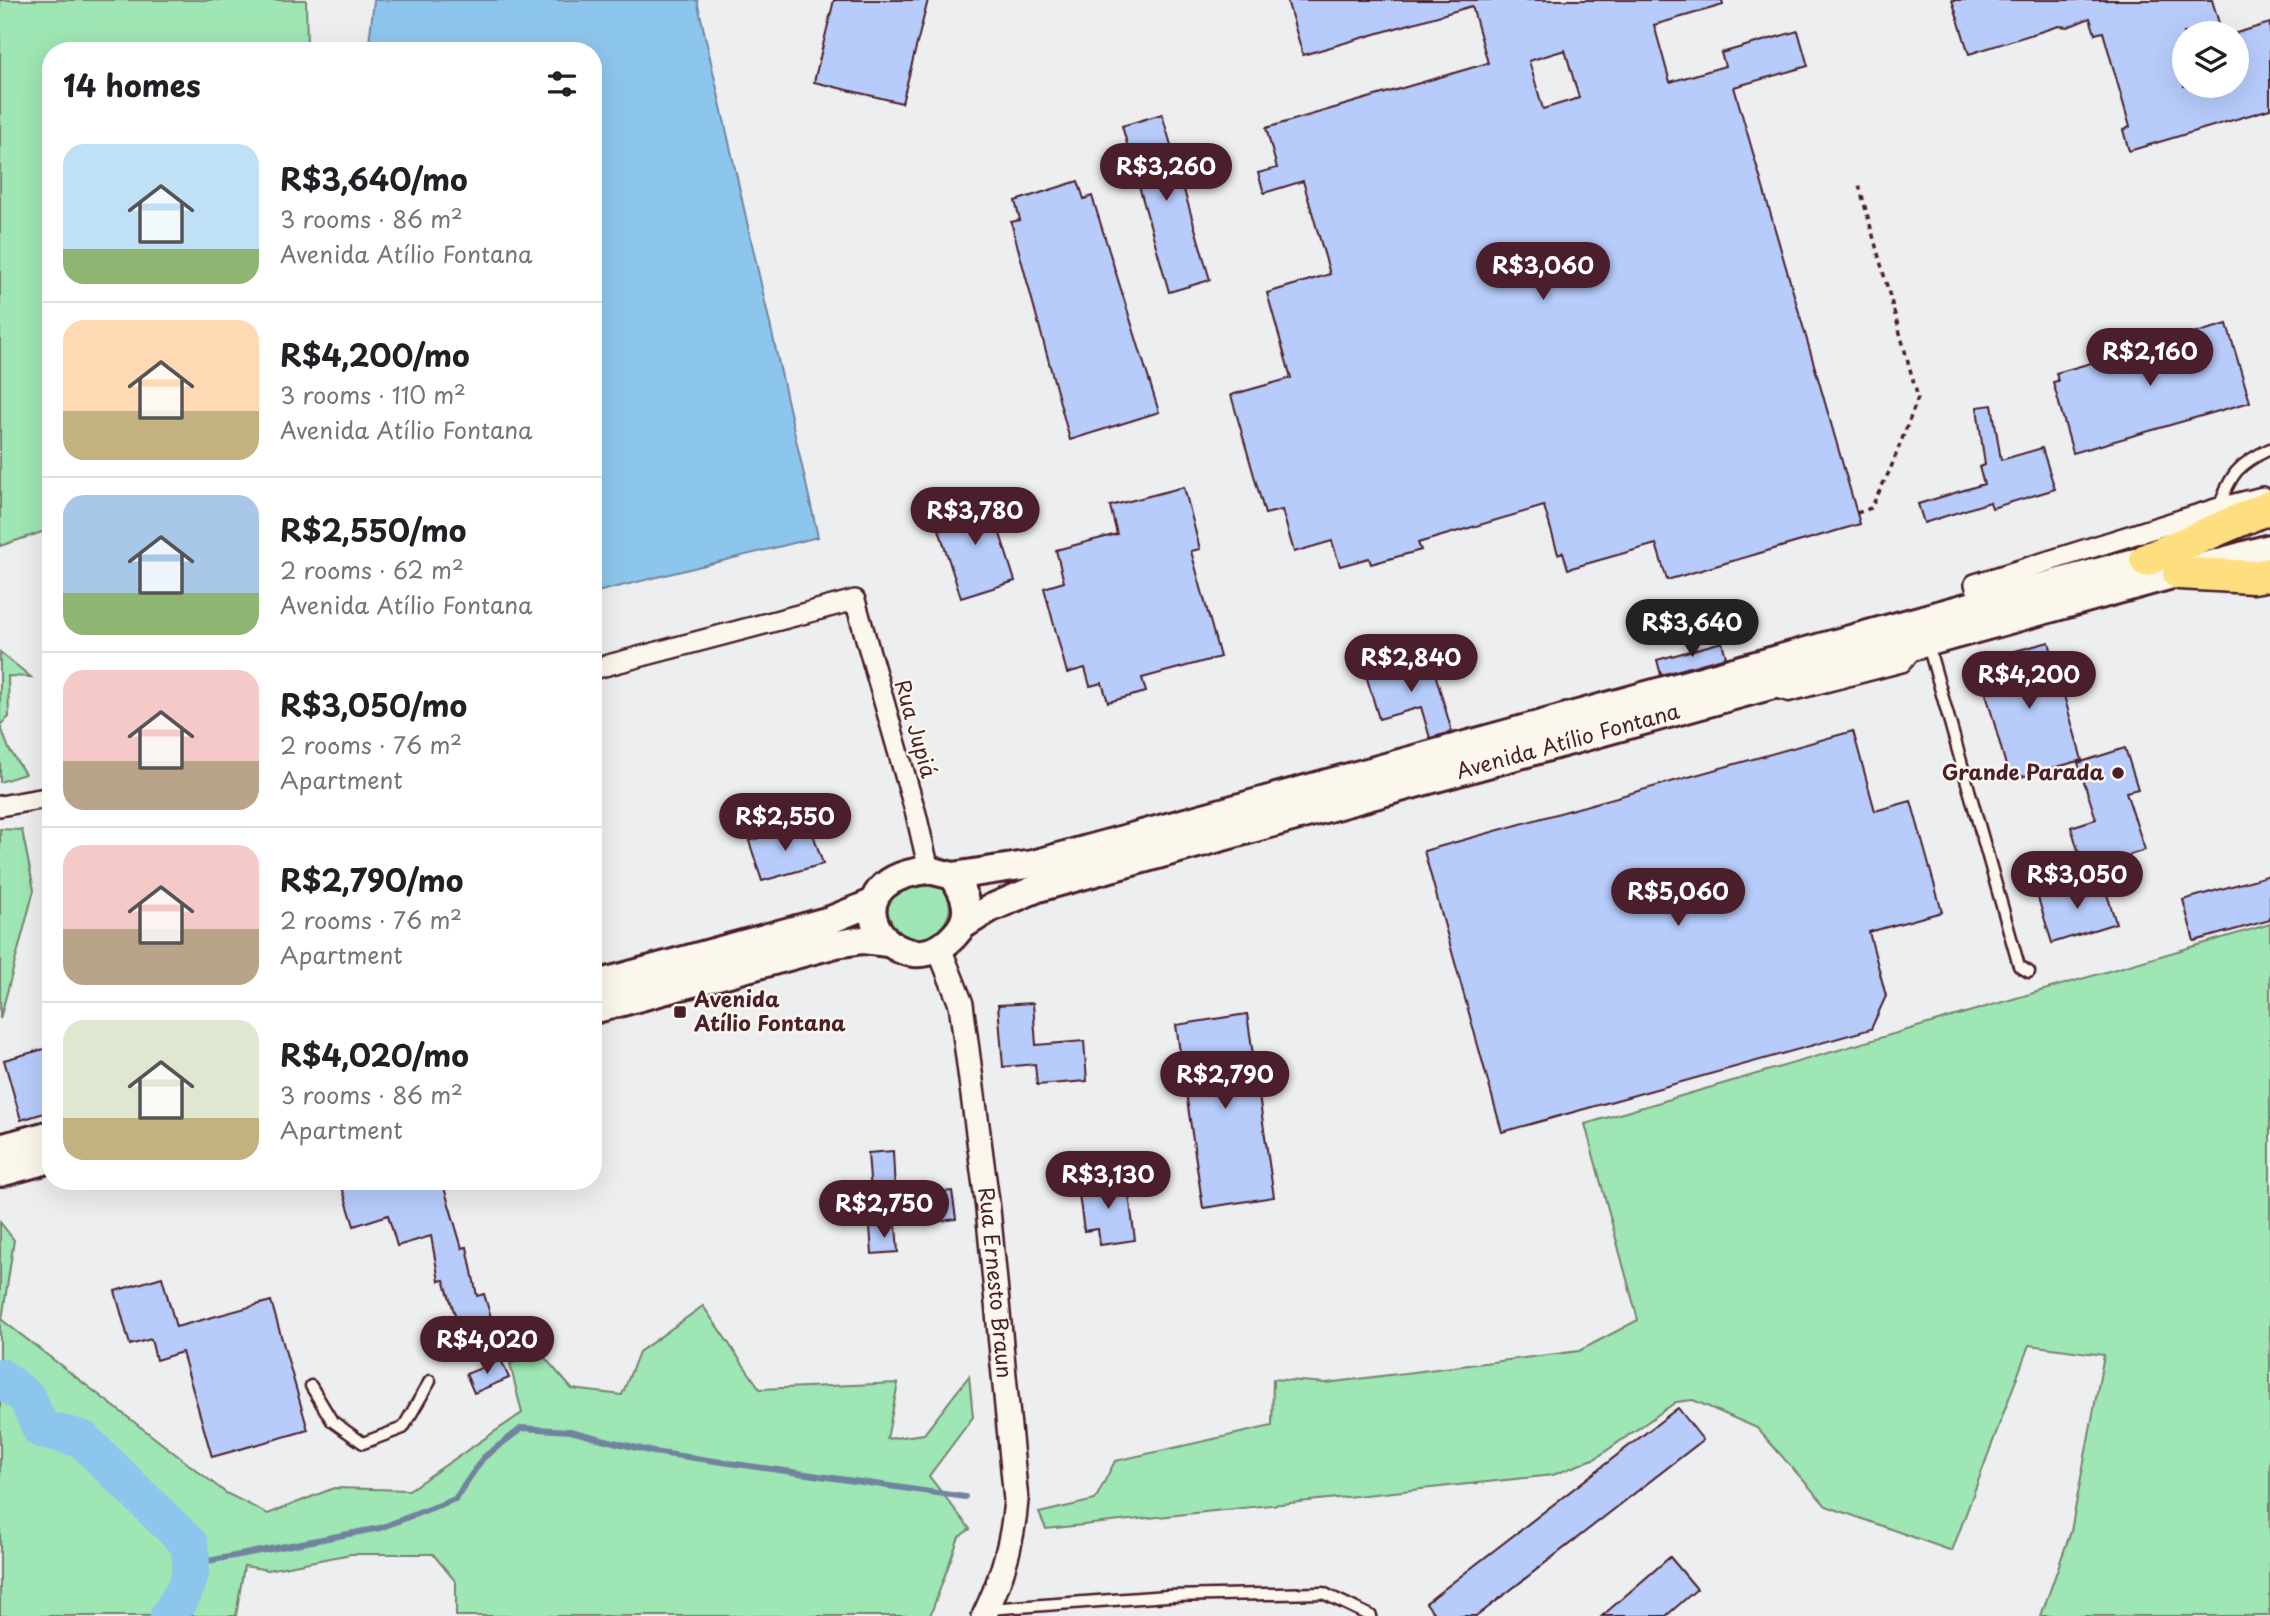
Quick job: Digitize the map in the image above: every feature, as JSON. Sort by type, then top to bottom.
[{"type":"highway","points":[[2146,560],[2270,507]]},
{"type":"highway","points":[[2179,573],[2253,577],[2270,573]]},
{"type":"main road","name":"Avenida Atílio Fontana","points":[[941,873],[1033,864],[1978,593],[2146,560],[2270,525]]},
{"type":"main road","name":"Avenida Atílio Fontana","points":[[962,926],[992,908],[1038,888],[2270,548]]},
{"type":"main road","points":[[602,983],[830,920],[872,903],[885,887],[914,872],[941,873],[963,891],[967,908],[962,926],[952,940],[939,948],[920,953],[904,951],[888,943],[877,932],[872,919],[872,903]]},
{"type":"main road","points":[[602,1008],[836,944],[863,940],[888,943]]},
{"type":"main road","points":[[0,1148],[42,1136]]},
{"type":"main road","points":[[0,1173],[42,1161]]},
{"type":"street","points":[[1978,593],[2219,508],[2270,495]]},
{"type":"street","name":"Rua Jupiá","points":[[602,667],[855,600],[916,814],[941,873]]},
{"type":"street","points":[[0,806],[42,799]]},
{"type":"street","name":"Rua Ernesto Braun","points":[[939,948],[961,1004],[988,1209],[1016,1500],[1011,1541],[986,1613]]},
{"type":"lane","points":[[2219,508],[2234,472],[2249,459],[2270,449]]},
{"type":"lane","points":[[1924,642],[2019,967],[2029,972]]},
{"type":"lane","points":[[311,1386],[332,1421],[363,1443],[403,1428],[430,1381]]},
{"type":"lane","points":[[986,1613],[1167,1596],[1323,1593],[1371,1616]]},
{"type":"path","points":[[1857,513],[1871,508],[1890,470],[1918,398],[1858,185]]},
{"type":"green space","points":[[0,0],[306,0],[307,42],[42,42],[42,532],[0,546]]},
{"type":"green space","points":[[0,652],[31,677],[8,676],[9,717],[0,725]]},
{"type":"green space","points":[[0,725],[9,749],[25,774],[0,782]]},
{"type":"green space","points":[[0,829],[22,830],[34,890],[0,1019]]},
{"type":"green space","points":[[914,885],[942,887],[950,906],[945,923],[938,930],[931,935],[912,939],[896,935],[883,915],[883,909],[893,896]]},
{"type":"green space","points":[[2270,924],[2270,1616],[2041,1616],[2071,1531],[2104,1355],[2029,1345],[1952,1551],[1826,1506],[1757,1428],[1693,1400],[1676,1402],[1596,1458],[1553,1475],[1046,1529],[1039,1513],[1095,1500],[1115,1461],[1272,1426],[1273,1379],[1326,1383],[1579,1351],[1638,1320],[1585,1124]]},
{"type":"green space","points":[[0,1222],[14,1240],[2,1320],[226,1493],[268,1514],[334,1488],[409,1490],[522,1413],[510,1364],[539,1351],[572,1389],[622,1395],[639,1352],[703,1306],[760,1389],[898,1383],[887,1439],[924,1434],[969,1376],[973,1417],[929,1476],[970,1529],[959,1537],[930,1616],[456,1616],[456,1582],[433,1554],[351,1554],[268,1570],[244,1566],[236,1616],[0,1616]]},
{"type":"water","points":[[374,0],[697,0],[818,537],[602,591],[602,42],[369,42]]},
{"type":"building","points":[[834,0],[928,0],[902,103],[814,82]]},
{"type":"building","points":[[1287,0],[1722,0],[1723,5],[1654,25],[1670,82],[1725,66],[1721,53],[1798,31],[1808,66],[1734,87],[1860,524],[1667,580],[1656,544],[1568,569],[1563,552],[1558,554],[1544,506],[1418,543],[1421,550],[1371,564],[1369,558],[1340,566],[1332,541],[1294,552],[1282,510],[1265,514],[1231,395],[1291,378],[1267,293],[1330,274],[1303,181],[1264,193],[1258,173],[1277,168],[1266,128],[1488,63],[1472,6],[1303,55]],"holes":[[[1565,50],[1579,98],[1543,109],[1529,61]]]},
{"type":"building","points":[[1952,0],[2212,0],[2218,21],[2172,21],[2172,98],[2249,98],[2249,29],[2270,23],[2270,109],[2129,151],[2123,130],[2130,127],[2103,32],[2095,34],[2090,18],[2068,27],[2059,26],[1969,54]]},
{"type":"building","points":[[1162,114],[1210,280],[1169,292],[1122,126]]},
{"type":"building","points":[[1078,181],[1084,199],[1092,196],[1159,412],[1070,440],[1011,222],[1020,220],[1015,201]]},
{"type":"building","points":[[2227,324],[2250,402],[2073,453],[2053,382],[2058,381],[2056,373]]},
{"type":"building","points":[[1992,405],[2001,460],[2042,448],[2055,489],[1992,508],[1990,502],[1924,523],[1918,504],[1984,484],[1979,467],[1985,465],[1977,407]]},
{"type":"building","points":[[1184,487],[1200,549],[1191,551],[1220,657],[1142,678],[1146,692],[1108,702],[1102,683],[1090,686],[1085,668],[1067,673],[1044,588],[1064,582],[1056,550],[1117,534],[1110,506]]},
{"type":"building","points":[[988,496],[1015,581],[961,598],[934,514]]},
{"type":"building","points":[[1722,642],[1726,657],[1661,675],[1657,660]]},
{"type":"building","points":[[2049,642],[2082,760],[2010,780],[1977,661]]},
{"type":"building","points":[[1430,656],[1452,732],[1430,738],[1421,707],[1379,719],[1366,675]]},
{"type":"building","points":[[1853,731],[1875,811],[1911,801],[1942,912],[1869,932],[1886,996],[1871,1029],[1502,1132],[1424,851]]},
{"type":"building","points":[[2125,748],[2138,789],[2126,792],[2145,850],[2084,870],[2071,827],[2096,819],[2078,763]]},
{"type":"building","points":[[811,828],[823,864],[762,881],[749,841],[785,829],[787,836]]},
{"type":"building","points":[[2270,875],[2270,920],[2194,941],[2183,900]]},
{"type":"building","points":[[2102,878],[2116,923],[2052,943],[2038,898]]},
{"type":"building","points":[[1033,1003],[1036,1045],[1084,1041],[1087,1081],[1037,1085],[1035,1064],[1003,1067],[998,1005]]},
{"type":"building","points":[[1247,1014],[1274,1197],[1203,1208],[1176,1025]]},
{"type":"building","points":[[42,1049],[42,1114],[21,1120],[4,1060]]},
{"type":"building","points":[[893,1151],[895,1192],[871,1193],[868,1153]]},
{"type":"building","points":[[1127,1180],[1135,1240],[1100,1245],[1098,1229],[1084,1231],[1078,1187]]},
{"type":"building","points":[[343,1190],[445,1190],[462,1248],[467,1247],[477,1296],[484,1294],[494,1327],[462,1337],[444,1280],[439,1281],[431,1236],[397,1246],[388,1215],[354,1226]]},
{"type":"building","points":[[952,1191],[956,1219],[928,1223],[923,1194]]},
{"type":"building","points":[[896,1225],[898,1252],[872,1254],[870,1227]]},
{"type":"building","points":[[162,1277],[176,1327],[271,1301],[308,1430],[212,1457],[182,1352],[156,1360],[151,1339],[130,1345],[115,1291]]},
{"type":"building","points":[[501,1360],[509,1378],[474,1393],[466,1374]]},
{"type":"building","points":[[1678,1408],[1703,1440],[1477,1616],[1436,1616],[1426,1603]]},
{"type":"building","points":[[1670,1557],[1697,1589],[1666,1616],[1602,1616]]},
{"type":"waterway","points":[[0,1377],[27,1398],[41,1429],[82,1439],[189,1544],[191,1566],[188,1582],[169,1616]]},
{"type":"waterway","points":[[192,1564],[380,1528],[455,1499],[483,1458],[522,1428],[570,1431],[653,1452],[965,1497]]},
{"type":"place","name":"Grande Parada","points":[[2118,773]]},
{"type":"place","name":"Avenida Atílio Fontana","points":[[680,1012]]}]
